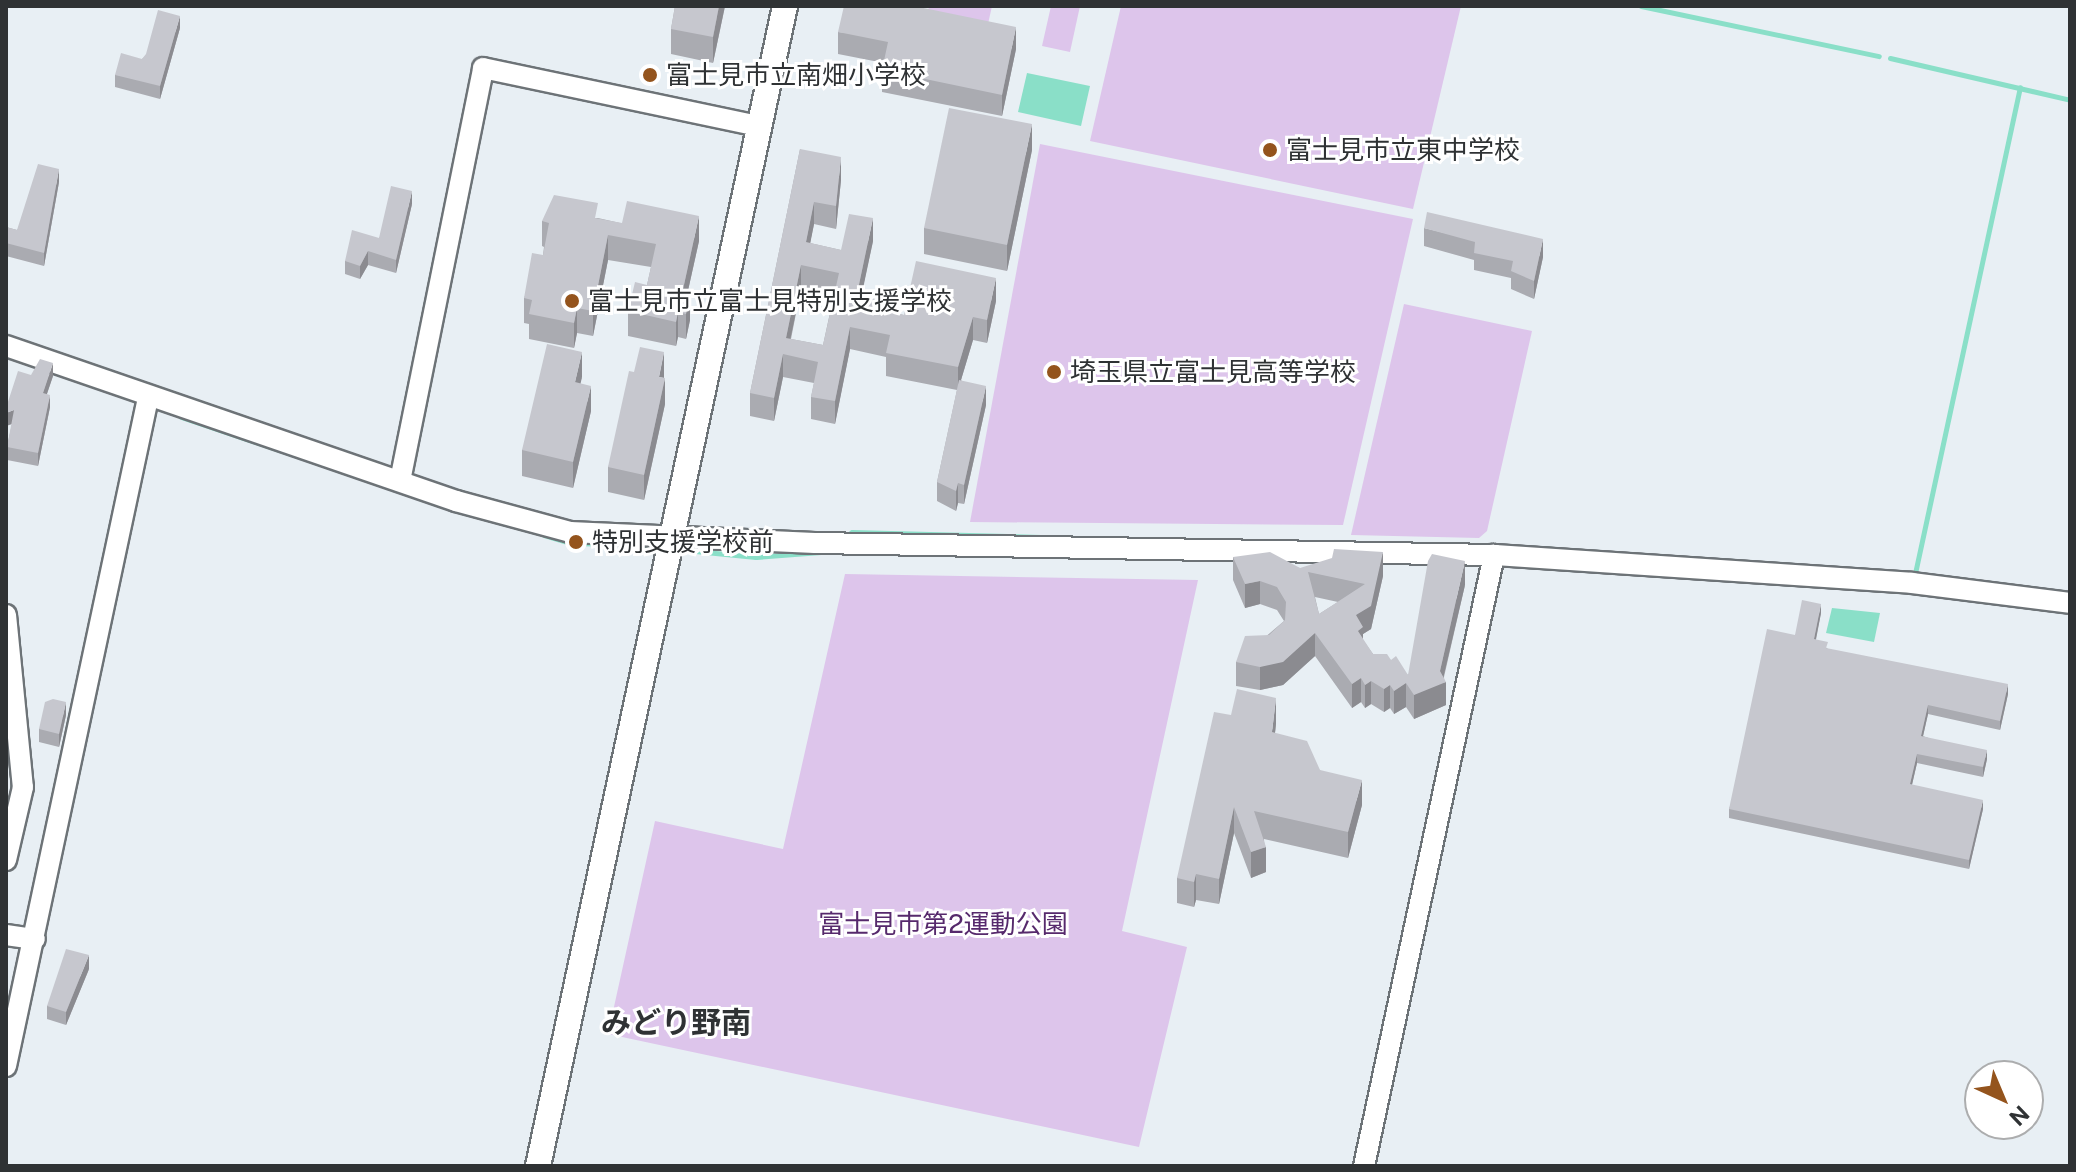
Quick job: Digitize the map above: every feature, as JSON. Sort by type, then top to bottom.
[{"type":"street","points":[[538,1166],[785,6]]},
{"type":"street","points":[[400,481],[483,68],[758,126]]},
{"type":"street","points":[[6,346],[148,398],[547,529],[672,536],[1494,555],[1896,582],[2070,603]]},
{"type":"street","points":[[6,1066],[148,398]]},
{"type":"street","points":[[1364,1166],[1494,555]]},
{"type":"street","points":[[6,615],[23,787],[6,860]]},
{"type":"street","points":[[6,935],[35,939]]},
{"type":"green space","points":[[929,6],[992,6],[986,33],[926,20]]},
{"type":"green space","points":[[1051,6],[1080,6],[1070,52],[1042,46]]},
{"type":"green space","name":"富士見市立東中学校","points":[[1121,6],[1461,6],[1413,209],[1090,141]]},
{"type":"green space","points":[[1040,144],[1413,219],[1343,525],[970,522]]},
{"type":"green space","points":[[1404,304],[1532,331],[1487,531],[1479,538],[1351,535]]},
{"type":"green space","name":"富士見市第2運動公園","points":[[845,574],[1198,580],[1122,931],[1187,947],[1139,1147],[608,1034],[655,821],[783,849]]},
{"type":"shaded area","points":[[1027,73],[1090,86],[1081,126],[1018,112]]},
{"type":"shaded area","points":[[1832,608],[1880,613],[1874,642],[1826,633]]},
{"type":"building","points":[[675,6],[719,6],[713,37],[671,29]]},
{"type":"building","points":[[844,6],[914,6],[1016,27],[1002,95],[882,70],[888,42],[838,32]]},
{"type":"building","points":[[158,10],[180,16],[160,86],[115,75],[121,53],[142,59],[146,54]]},
{"type":"building","points":[[949,108],[1032,124],[1007,245],[924,228]]},
{"type":"building","points":[[800,149],[841,157],[836,206],[814,202],[806,242],[841,250],[849,214],[873,218],[857,294],[875,299],[873,309],[904,315],[916,261],[996,278],[987,320],[973,317],[958,367],[886,353],[890,335],[850,327],[835,401],[811,397],[818,362],[783,354],[774,398],[750,393]],"holes":[[[801,265],[839,273],[823,345],[786,338]]]},
{"type":"building","points":[[38,164],[59,169],[44,253],[6,243],[6,227],[17,230]]},
{"type":"building","points":[[391,186],[412,191],[396,260],[368,251],[360,266],[345,261],[352,230],[379,238]]},
{"type":"building","points":[[554,195],[598,203],[595,218],[622,223],[627,201],[699,216],[682,294],[690,295],[686,314],[678,312],[676,322],[628,311],[635,282],[647,285],[656,244],[608,235],[593,311],[577,308],[574,323],[529,314],[532,300],[524,298],[532,253],[543,255],[549,223],[542,221]]},
{"type":"building","points":[[1427,212],[1543,239],[1534,281],[1511,271],[1513,261],[1474,253],[1475,242],[1424,228]]},
{"type":"building","points":[[547,344],[582,352],[575,382],[591,386],[573,462],[522,450]]},
{"type":"building","points":[[640,347],[664,352],[659,377],[665,378],[644,475],[608,467],[629,371],[634,372]]},
{"type":"building","points":[[40,359],[53,363],[43,393],[50,395],[38,453],[7,447],[14,410],[6,413],[6,408],[18,371],[31,375]]},
{"type":"building","points":[[959,380],[986,386],[964,485],[958,483],[956,491],[937,482]]},
{"type":"building","points":[[1334,549],[1383,552],[1371,606],[1356,615],[1363,627],[1358,631],[1373,654],[1387,654],[1391,660],[1396,656],[1408,675],[1428,561],[1432,554],[1465,561],[1440,671],[1446,682],[1414,695],[1406,683],[1394,691],[1390,685],[1384,689],[1371,681],[1365,685],[1361,678],[1352,684],[1315,633],[1283,662],[1260,667],[1236,662],[1245,636],[1269,635],[1285,620],[1286,602],[1277,587],[1260,581],[1245,584],[1233,557],[1270,552],[1300,568],[1332,558]],"holes":[[[1308,572],[1365,584],[1319,614]]]},
{"type":"building","points":[[1802,600],[1821,604],[1814,639],[1828,642],[1826,648],[2008,684],[2000,721],[1928,705],[1921,736],[1987,750],[1983,767],[1917,754],[1910,784],[1983,800],[1969,860],[1729,809],[1767,629],[1795,635]]},
{"type":"building","points":[[1237,689],[1276,698],[1272,732],[1307,741],[1320,770],[1362,780],[1348,832],[1254,811],[1266,847],[1251,852],[1234,807],[1219,879],[1196,874],[1194,882],[1177,878],[1214,712],[1231,715]]},
{"type":"building","points":[[53,699],[66,702],[59,734],[39,729],[45,702]]},
{"type":"building","points":[[66,949],[89,955],[66,1012],[47,1006]]},
{"type":"waterway","points":[[1641,6],[1879,56]]},
{"type":"waterway","points":[[1890,58],[2070,100]]},
{"type":"waterway","points":[[1914,578],[2020,87]]},
{"type":"waterway","points":[[181,417],[300,457]]},
{"type":"waterway","points":[[842,539],[852,532],[1049,537]]},
{"type":"waterway","points":[[544,535],[570,543],[609,544]]},
{"type":"waterway","points":[[1318,543],[1360,543]]},
{"type":"waterway","points":[[635,545],[661,547]]},
{"type":"waterway","points":[[1542,548],[1571,551]]},
{"type":"waterway","points":[[675,549],[756,557],[834,551]]},
{"type":"waterway","points":[[1972,581],[1998,584]]},
{"type":"place","name":"富士見市立南畑小学校","points":[[650,75]]},
{"type":"place","name":"富士見市立東中学校","points":[[1270,150]]},
{"type":"place","name":"富士見市立富士見特別支援学校","points":[[572,301]]},
{"type":"place","name":"埼玉県立富士見高等学校","points":[[1054,372]]},
{"type":"place","name":"特別支援学校前","points":[[576,542]]},
{"type":"district","name":"みどり野南","points":[[676,1022]]}]
